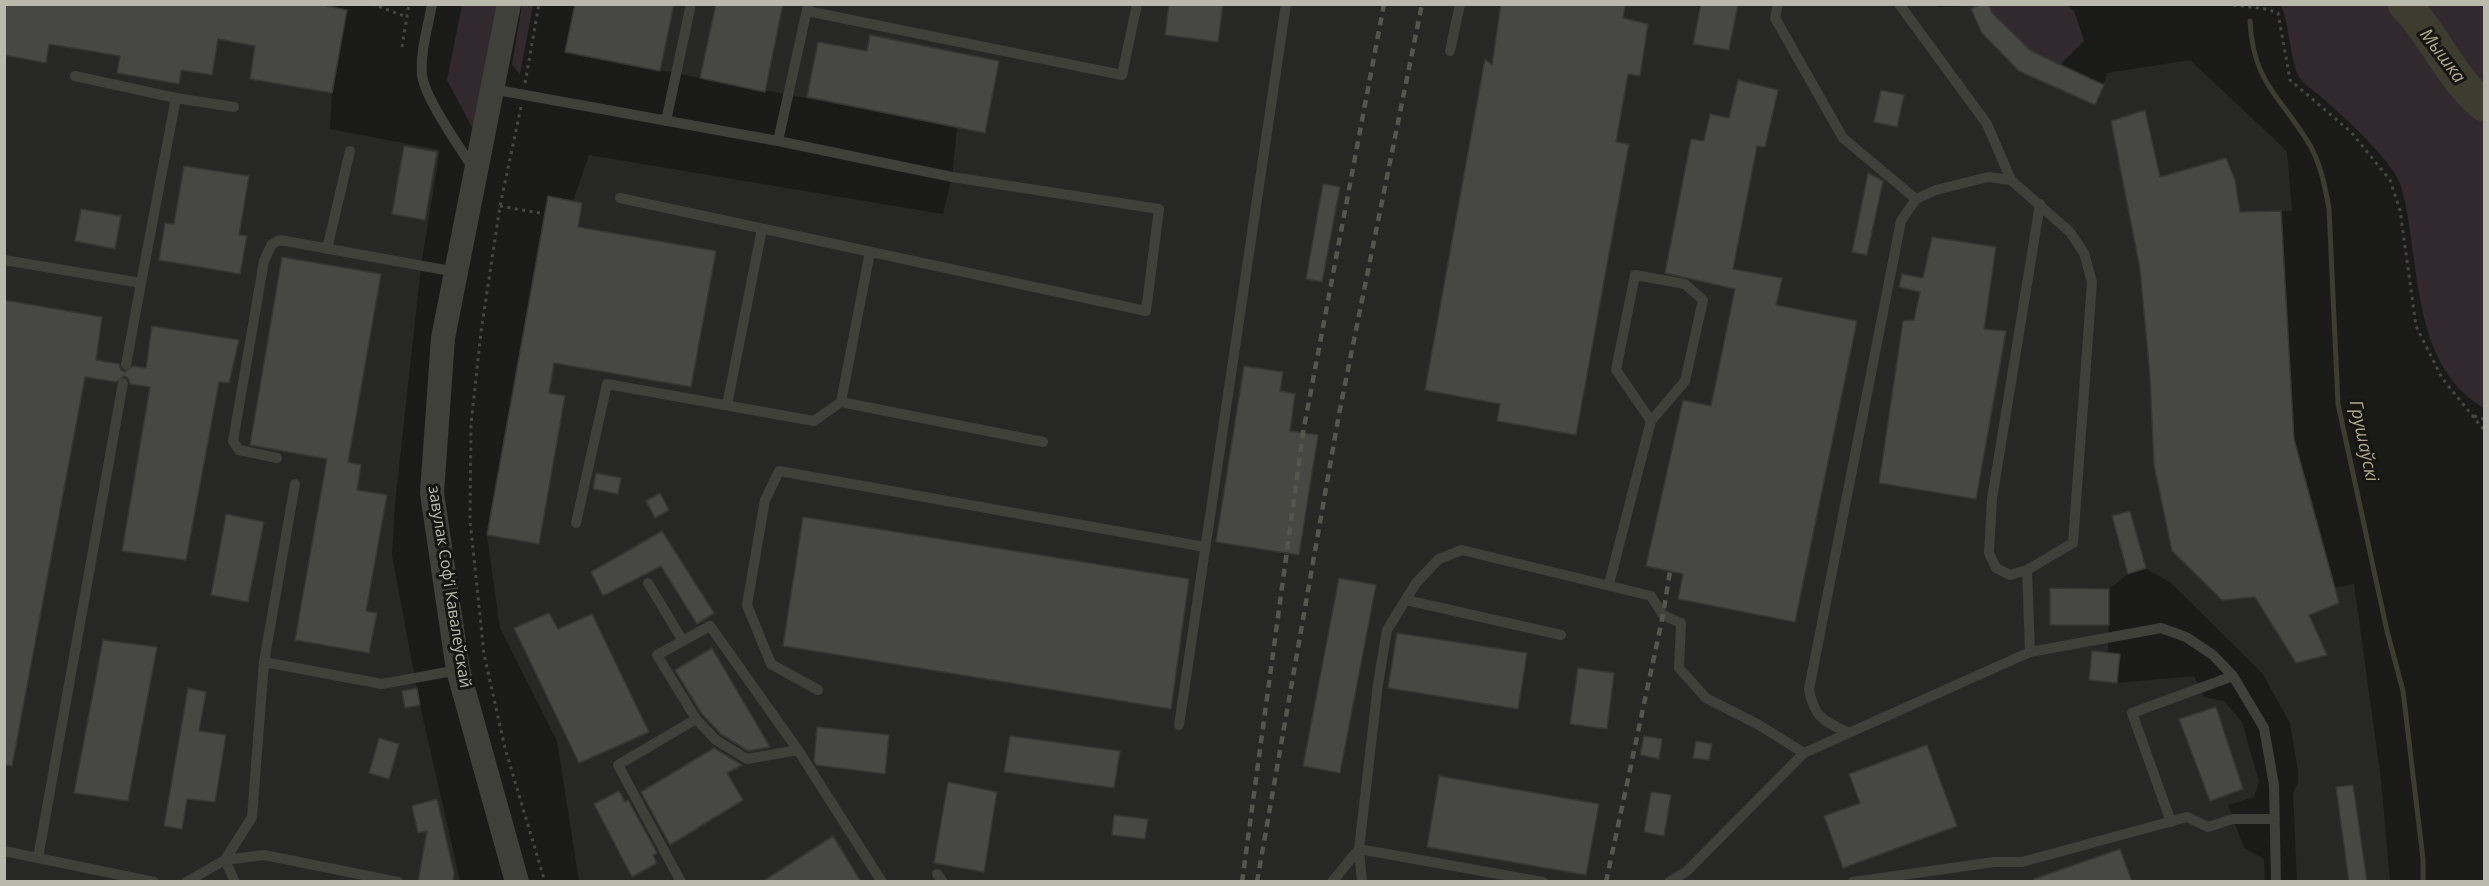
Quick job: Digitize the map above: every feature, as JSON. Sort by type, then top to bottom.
[{"type":"street","name":"завулак Софʼі Кавалеўскай","points":[[509,4],[474,170],[443,338],[432,493],[458,670],[517,882]]},
{"type":"lane","points":[[432,4],[423,57],[423,80],[431,98],[474,170]]},
{"type":"lane","points":[[666,121],[691,4]]},
{"type":"lane","points":[[777,141],[808,8],[1122,75],[1137,4]]},
{"type":"lane","points":[[1179,725],[1286,4]]},
{"type":"lane","points":[[1450,51],[1460,4]]},
{"type":"lane","points":[[1778,4],[1775,18],[1843,138],[1916,199]]},
{"type":"lane","points":[[1899,4],[1988,124],[2011,180],[2040,204],[2070,232],[2084,252],[2092,282],[2073,543],[2027,570],[2010,575],[1996,568],[1989,553],[1992,499],[2040,204]]},
{"type":"lane","points":[[75,76],[176,98],[234,107]]},
{"type":"lane","points":[[492,89],[777,141],[952,177],[1159,209],[1146,311],[620,198]]},
{"type":"lane","points":[[126,365],[176,98]]},
{"type":"lane","points":[[327,249],[350,151]]},
{"type":"lane","points":[[1849,733],[1823,721],[1812,707],[1809,689],[1901,221],[1916,199],[1936,190],[1988,177],[2011,180]]},
{"type":"lane","points":[[727,405],[762,229]]},
{"type":"lane","points":[[277,458],[239,450],[233,441],[264,261],[272,244],[280,240],[456,272]]},
{"type":"lane","points":[[576,523],[607,384],[814,421],[842,402],[870,252]]},
{"type":"lane","points":[[4,260],[141,283]]},
{"type":"lane","points":[[1609,584],[1651,421],[1685,381],[1702,300],[1686,284],[1635,275],[1616,370],[1651,421]]},
{"type":"lane","points":[[38,858],[123,383]]},
{"type":"lane","points":[[842,402],[1043,442]]},
{"type":"lane","points":[[818,690],[771,664],[747,605],[765,500],[779,471],[1205,547]]},
{"type":"lane","points":[[225,860],[252,817],[264,662],[295,484]]},
{"type":"lane","points":[[1362,882],[1359,849],[1378,684],[1387,630],[1416,583],[1439,559],[1462,550],[1651,596],[1663,615],[1681,623],[1679,668],[1706,698],[1759,725],[1804,753]]},
{"type":"lane","points":[[2027,570],[2030,652]]},
{"type":"lane","points":[[648,583],[683,641]]},
{"type":"lane","points":[[1406,600],[1561,635]]},
{"type":"lane","points":[[798,750],[747,759],[716,740],[696,719],[657,655],[710,626],[798,750],[882,882]]},
{"type":"lane","points":[[1669,882],[1687,871],[1804,753],[2030,652],[2161,628],[2186,638],[2213,655],[2233,676],[2264,728],[2274,784],[2276,882]]},
{"type":"lane","points":[[264,662],[382,684],[458,670]]},
{"type":"lane","points":[[2171,822],[2132,713],[2233,676]]},
{"type":"lane","points":[[681,882],[618,765],[696,719]]},
{"type":"lane","points":[[1854,882],[1994,862],[2022,862],[2187,816],[2208,827],[2233,819],[2275,819]]},
{"type":"lane","points":[[1332,882],[1359,849]]},
{"type":"lane","points":[[1359,849],[1544,882]]},
{"type":"lane","points":[[4,851],[154,882]]},
{"type":"lane","points":[[186,882],[225,860],[264,855],[398,882]]},
{"type":"lane","points":[[225,860],[235,882]]},
{"type":"path","points":[[372,4],[407,17]]},
{"type":"path","points":[[402,48],[409,4]]},
{"type":"path","points":[[539,4],[500,206],[471,424],[470,520],[484,654],[505,748],[545,882]]},
{"type":"path","points":[[2226,4],[2266,9],[2278,13],[2290,80],[2351,132],[2390,180],[2400,210],[2416,326],[2442,378],[2484,430]]},
{"type":"path","points":[[500,206],[545,214]]},
{"type":"path","points":[[2473,415],[2484,419]]},
{"type":"shaded area","points":[[318,4],[347,10],[332,93],[330,129],[440,150],[421,266],[395,504],[392,555],[420,705],[460,881],[5,882],[5,5]]},
{"type":"shaded area","points":[[1937,4],[1938,7],[1989,5],[2031,51],[2103,85],[2107,73],[2190,60],[2287,151],[2292,211],[2281,211],[2294,439],[2334,588],[2354,584],[2381,780],[2390,881],[2297,881],[2293,793],[2298,782],[2298,771],[2290,723],[2262,673],[2170,582],[2146,569],[2128,574],[2109,589],[2108,652],[2120,654],[2117,683],[2194,676],[2204,697],[2224,701],[2242,722],[2259,782],[2254,797],[2228,805],[2244,848],[2264,859],[2265,881],[579,881],[557,741],[500,628],[487,535],[548,196],[573,201],[589,155],[943,214],[952,177],[957,127],[565,52],[575,5]]},
{"type":"shaded area","points":[[462,5],[502,5],[474,127],[447,80]]},
{"type":"shaded area","points":[[522,5],[533,5],[520,74],[512,65]]},
{"type":"shaded area","points":[[1989,5],[2067,5],[2074,11],[2084,41],[2060,65],[2031,51],[1992,13]]},
{"type":"shaded area","points":[[2281,5],[2484,5],[2484,408],[2460,389],[2443,366],[2431,339],[2422,310],[2408,218],[2402,189],[2397,178],[2367,140],[2300,78],[2295,68]]},
{"type":"building","points":[[4,4],[318,4],[347,10],[332,93],[250,79],[255,46],[218,39],[212,75],[181,70],[179,84],[117,73],[120,56],[49,44],[46,63],[4,55]]},
{"type":"building","points":[[575,4],[674,4],[660,71],[565,52]]},
{"type":"building","points":[[716,4],[783,4],[765,92],[700,78]]},
{"type":"building","points":[[1169,4],[1223,4],[1218,42],[1165,35]]},
{"type":"building","points":[[1501,4],[1625,4],[1623,18],[1648,24],[1640,76],[1628,74],[1616,142],[1629,144],[1576,435],[1497,421],[1500,404],[1425,390],[1485,59],[1492,65]]},
{"type":"building","points":[[1701,4],[1738,4],[1729,50],[1693,44]]},
{"type":"building","points":[[1981,4],[1989,4],[1992,13],[2031,51],[2104,85],[2095,105],[2019,71],[1982,33],[1971,9]]},
{"type":"building","points":[[870,35],[999,61],[985,133],[807,97],[818,42],[867,51]]},
{"type":"building","points":[[1738,80],[1778,90],[1765,147],[1757,146],[1733,269],[1782,278],[1776,305],[1857,321],[1795,622],[1678,599],[1683,574],[1646,566],[1683,400],[1711,406],[1735,289],[1665,273],[1691,139],[1704,141],[1710,114],[1729,118]]},
{"type":"building","points":[[1881,90],[1904,95],[1897,127],[1874,122]]},
{"type":"building","points":[[2145,110],[2160,177],[2226,158],[2235,180],[2240,212],[2281,211],[2294,439],[2339,603],[2309,615],[2327,655],[2296,663],[2255,597],[2222,600],[2172,551],[2154,465],[2150,376],[2140,269],[2111,121]]},
{"type":"building","points":[[404,146],[437,152],[425,220],[392,214]]},
{"type":"building","points":[[184,166],[249,176],[239,235],[247,236],[240,274],[159,260],[165,223],[174,224]]},
{"type":"building","points":[[1868,173],[1883,181],[1867,255],[1852,252]]},
{"type":"building","points":[[1323,184],[1340,187],[1322,282],[1306,279]]},
{"type":"building","points":[[548,196],[582,203],[578,227],[716,251],[691,387],[554,363],[549,393],[565,396],[539,544],[487,535]]},
{"type":"building","points":[[81,209],[121,216],[115,249],[75,241]]},
{"type":"building","points":[[1932,237],[1996,247],[1984,329],[2006,331],[1976,499],[1879,483],[1903,321],[1914,320],[1920,292],[1899,287],[1902,274],[1923,278]]},
{"type":"building","points":[[282,257],[381,274],[348,462],[361,465],[357,490],[387,495],[366,611],[377,613],[369,653],[295,640],[327,459],[250,445]]},
{"type":"building","points":[[4,300],[102,317],[96,360],[119,364],[121,370],[125,372],[133,366],[146,368],[152,326],[239,340],[229,383],[219,382],[186,560],[122,551],[150,387],[130,384],[128,378],[124,376],[116,382],[85,377],[12,766],[4,765]]},
{"type":"building","points":[[1244,366],[1283,372],[1280,391],[1295,394],[1290,431],[1318,435],[1299,555],[1216,542]]},
{"type":"building","points":[[596,473],[621,478],[618,494],[593,489]]},
{"type":"building","points":[[660,493],[669,510],[655,518],[646,501]]},
{"type":"building","points":[[2130,511],[2146,568],[2128,574],[2112,516]]},
{"type":"building","points":[[226,514],[264,522],[248,602],[211,595]]},
{"type":"building","points":[[803,517],[1189,579],[1171,709],[783,646]]},
{"type":"building","points":[[662,531],[714,613],[697,624],[661,566],[603,596],[591,572]]},
{"type":"building","points":[[1339,578],[1376,585],[1340,773],[1303,766]]},
{"type":"building","points":[[2050,588],[2109,589],[2109,625],[2050,625]]},
{"type":"building","points":[[549,613],[558,629],[592,614],[649,732],[579,763],[514,628]]},
{"type":"building","points":[[1397,633],[1527,653],[1518,709],[1388,688]]},
{"type":"building","points":[[103,640],[157,647],[128,801],[74,793]]},
{"type":"building","points":[[712,648],[770,747],[748,751],[721,734],[702,714],[675,670]]},
{"type":"building","points":[[2092,651],[2120,654],[2117,683],[2089,680]]},
{"type":"building","points":[[1578,668],[1614,673],[1607,729],[1570,724]]},
{"type":"building","points":[[188,688],[206,692],[199,731],[226,735],[215,802],[187,799],[182,829],[164,826]]},
{"type":"building","points":[[417,688],[420,705],[405,708],[402,691]]},
{"type":"building","points":[[2216,707],[2243,789],[2210,801],[2179,719]]},
{"type":"building","points":[[817,727],[889,735],[885,774],[816,765],[814,761]]},
{"type":"building","points":[[1010,736],[1120,751],[1114,788],[1004,772]]},
{"type":"building","points":[[1644,736],[1662,739],[1659,759],[1640,755]]},
{"type":"building","points":[[379,738],[399,744],[389,779],[369,773]]},
{"type":"building","points":[[1696,741],[1712,744],[1709,760],[1693,758]]},
{"type":"building","points":[[1927,745],[1957,826],[1843,868],[1824,816],[1860,803],[1849,774]]},
{"type":"building","points":[[714,748],[742,765],[727,773],[743,800],[670,845],[641,792]]},
{"type":"building","points":[[1439,776],[1599,804],[1586,875],[1427,847]]},
{"type":"building","points":[[948,782],[997,792],[984,872],[934,863]]},
{"type":"building","points":[[2353,785],[2367,882],[2349,882],[2336,787]]},
{"type":"building","points":[[619,791],[625,802],[628,800],[657,853],[653,855],[657,863],[632,877],[594,804]]},
{"type":"building","points":[[1651,792],[1671,795],[1664,836],[1644,832]]},
{"type":"building","points":[[437,799],[454,873],[453,882],[418,882],[427,831],[418,833],[412,806]]},
{"type":"building","points":[[1114,815],[1148,819],[1145,839],[1112,835]]},
{"type":"building","points":[[833,836],[861,882],[762,882]]},
{"type":"building","points":[[2120,849],[2132,882],[2034,882],[2034,879]]},
{"type":"waterway","name":"Мышка","points":[[2404,4],[2425,29],[2462,82],[2484,105]]},
{"type":"waterway","name":"Грушаўскі","points":[[2250,21],[2252,43],[2263,76],[2311,147],[2320,169],[2329,208],[2338,404],[2387,631],[2403,691],[2423,859],[2423,882]]},
{"type":"railway","points":[[1242,882],[1303,433],[1384,4]]},
{"type":"railway","points":[[1257,882],[1339,414],[1422,4]]},
{"type":"railway","points":[[1606,882],[1663,615],[1670,571]]}]
